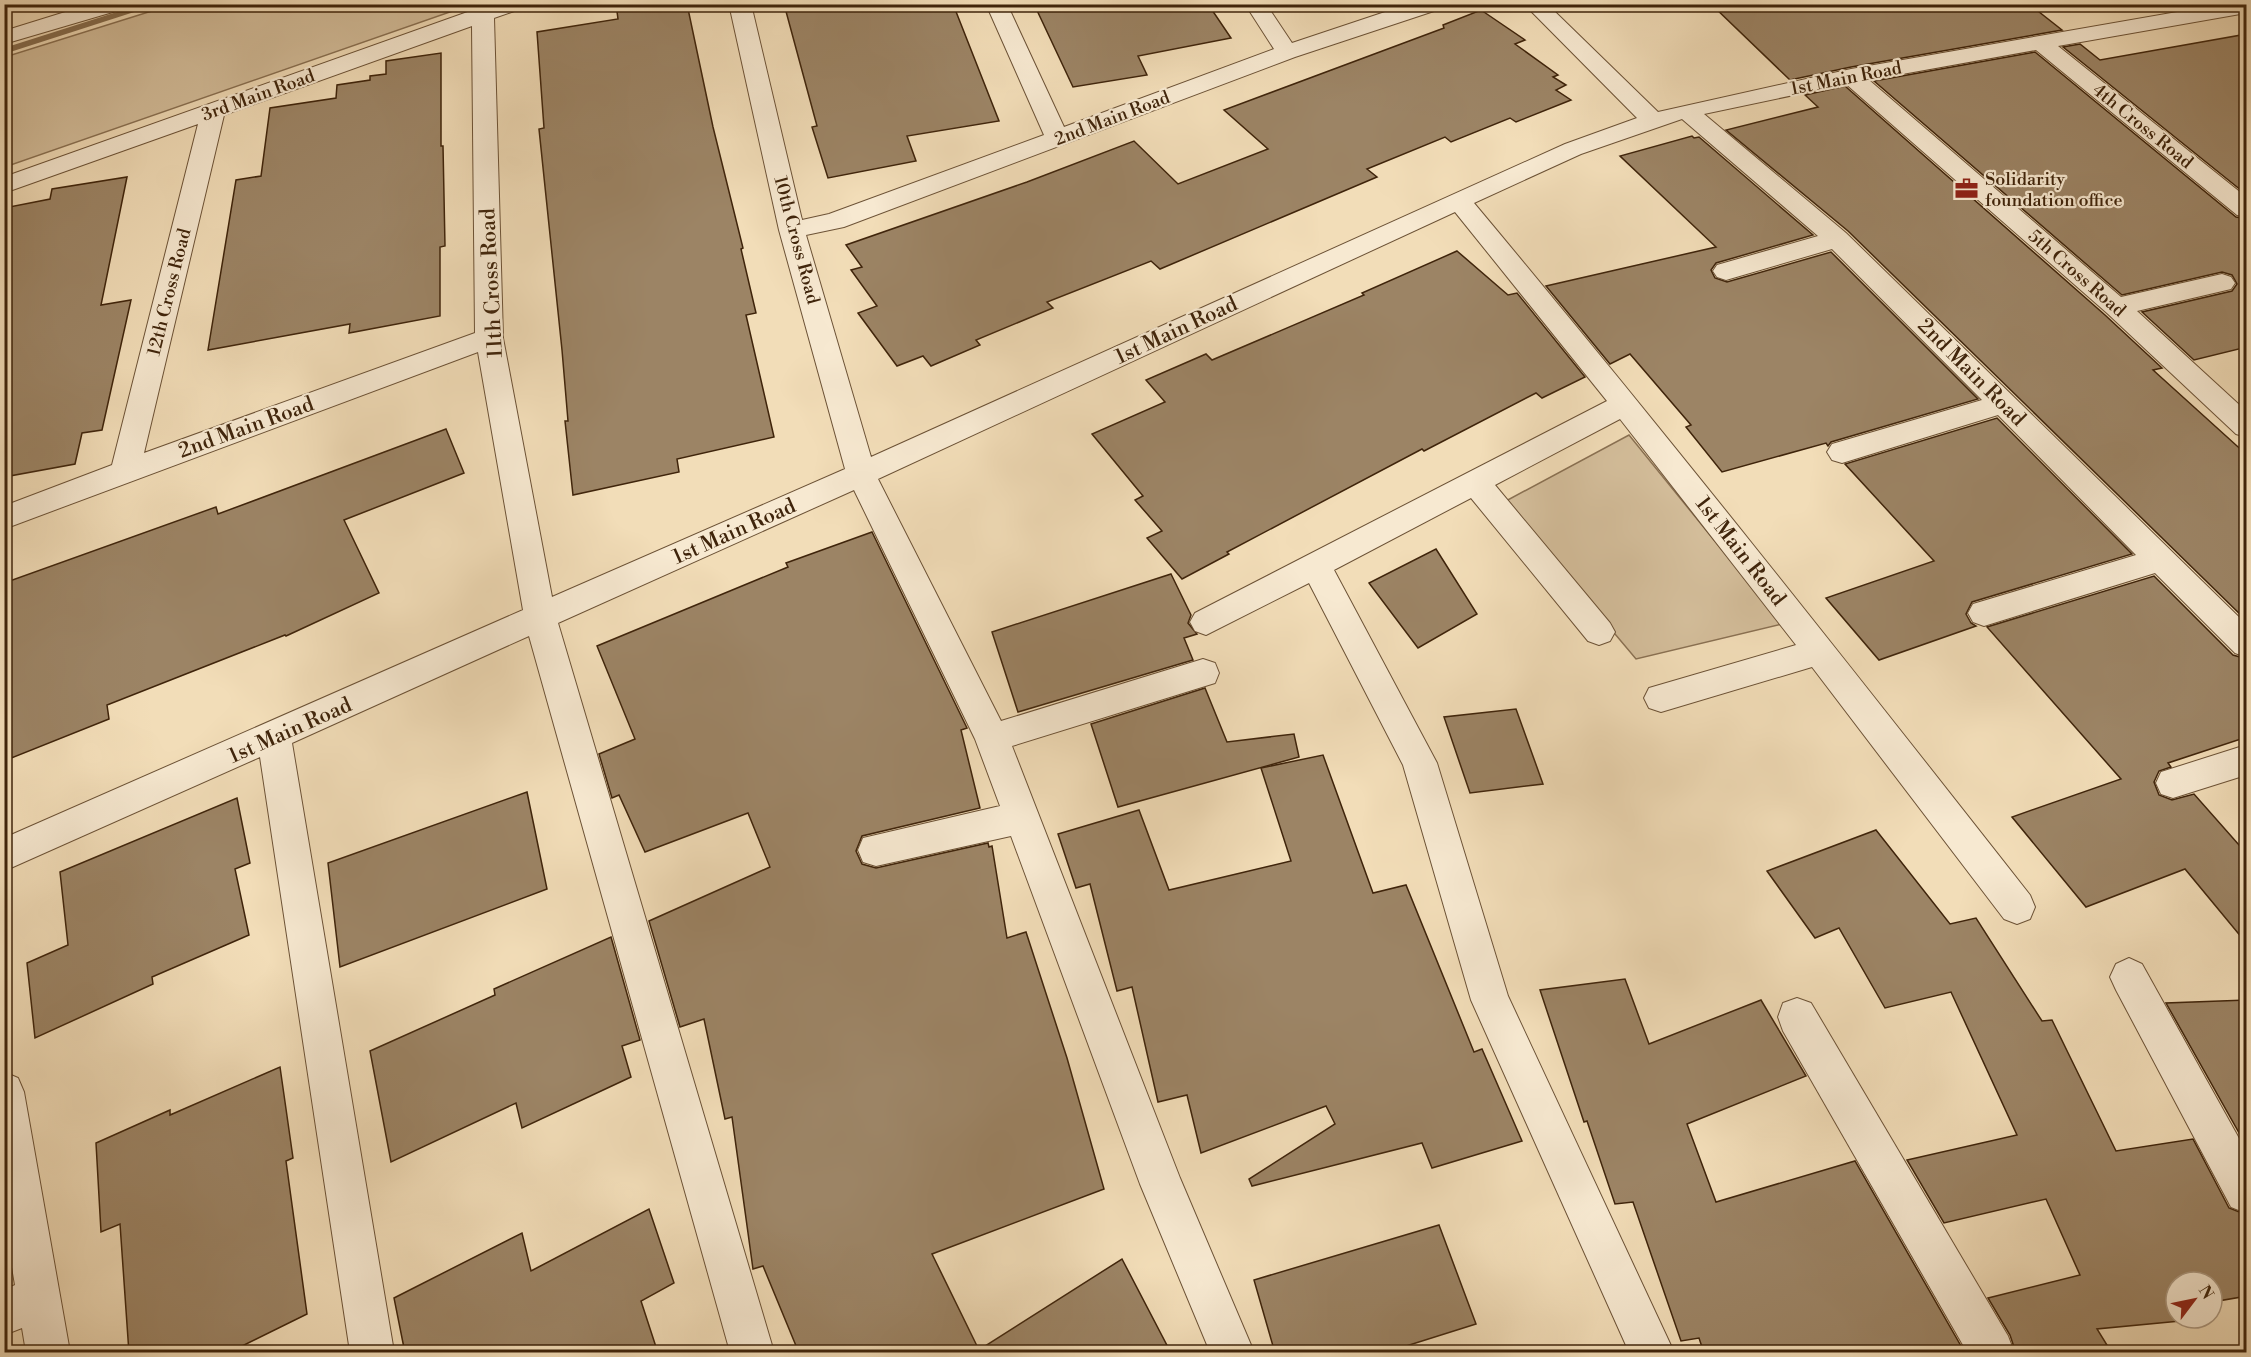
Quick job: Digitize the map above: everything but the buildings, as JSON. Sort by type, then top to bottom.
[{"type":"street","points":[[4,38],[115,4]]},
{"type":"street","name":"3rd Main Road","points":[[4,186],[512,4]]},
{"type":"street","name":"10th Cross Road","points":[[740,4],[792,230],[861,474],[992,738],[1161,1184],[1232,1353]]},
{"type":"street","points":[[996,4],[1057,138]]},
{"type":"street","points":[[1255,4],[1287,52]]},
{"type":"street","name":"2nd Main Road","points":[[792,230],[835,221],[1287,52],[1432,4]]},
{"type":"street","points":[[1534,4],[1653,120]]},
{"type":"street","points":[[2234,9],[2246,28]]},
{"type":"street","name":"1st Main Road","points":[[4,855],[274,737],[861,474],[1573,149],[1653,120],[1686,111],[1851,76],[2234,9]]},
{"type":"street","name":"11th Cross Road","points":[[483,15],[489,338],[540,618],[752,1353]]},
{"type":"street","name":"4th Cross Road","points":[[2040,43],[2247,209]]},
{"type":"street","name":"5th Cross Road","points":[[1851,76],[2116,306],[2247,427]]},
{"type":"street","name":"2nd Main Road","points":[[1686,111],[1837,238],[2247,644]]},
{"type":"street","name":"12th Cross Road","points":[[125,472],[213,112]]},
{"type":"street","name":"1st Main Road","points":[[1459,201],[1625,404],[1820,651],[2017,907]]},
{"type":"street","points":[[1726,271],[1837,238]]},
{"type":"street","points":[[2116,306],[2222,283]]},
{"type":"street","name":"2nd Main Road","points":[[4,518],[489,338]]},
{"type":"street","points":[[1842,452],[2005,403]]},
{"type":"street","points":[[1206,622],[1625,404]]},
{"type":"street","points":[[1476,483],[1599,632]]},
{"type":"street","points":[[1984,613],[2162,559]]},
{"type":"street","points":[[1316,566],[1420,763],[1490,1000],[1652,1353]]},
{"type":"street","points":[[1661,698],[1820,651]]},
{"type":"street","points":[[992,738],[1203,673]]},
{"type":"street","points":[[274,737],[372,1353]]},
{"type":"street","points":[[2173,783],[2247,760]]},
{"type":"street","points":[[876,850],[1023,817]]},
{"type":"street","points":[[2129,977],[2247,1191]]},
{"type":"street","points":[[1797,1017],[1992,1353]]},
{"type":"street","points":[[4,1092],[22,1305],[48,1353]]},
{"type":"shaded area","points":[[174,4],[470,5],[5,167],[5,57]]},
{"type":"shaded area","points":[[1629,435],[1782,624],[1636,659],[1504,502]]},
{"type":"waterway","points":[[4,51],[154,4]]},
{"type":"place","name":"Solidarity foundation office","points":[[1967,189]]}]
